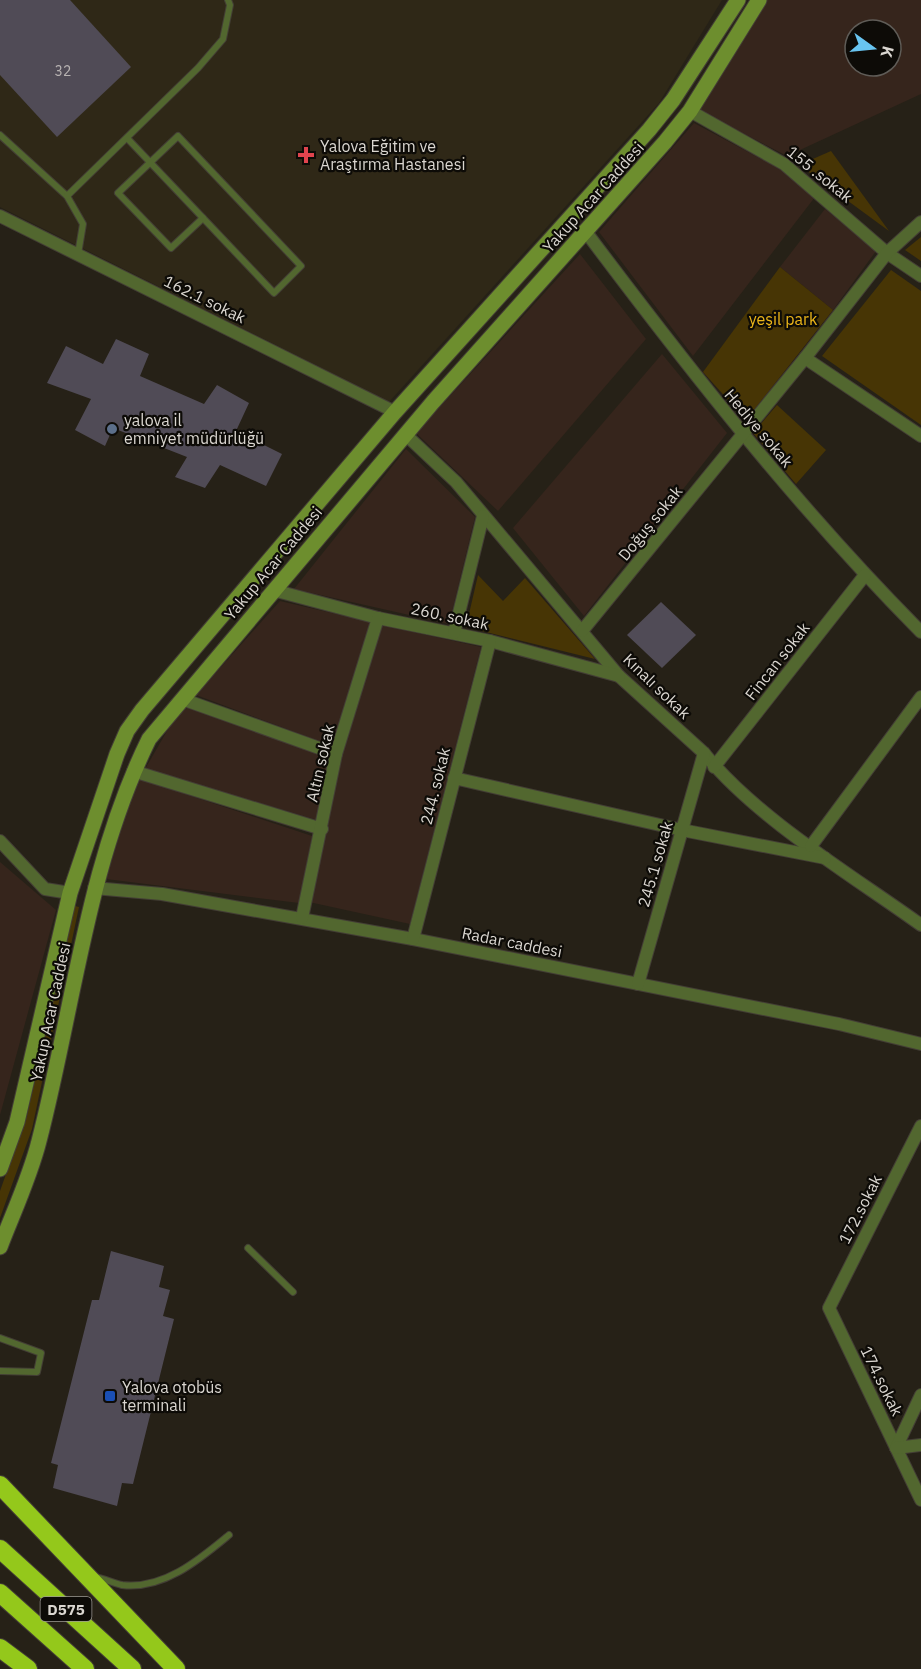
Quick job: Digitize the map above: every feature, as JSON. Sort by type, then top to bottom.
[{"type":"highway","points":[[0,1485],[176,1669]]},
{"type":"highway","name":"D575","points":[[0,1549],[132,1669]]},
{"type":"highway","name":"D575","points":[[0,1593],[85,1669]]},
{"type":"highway","points":[[0,1648],[28,1669]]},
{"type":"street","name":"Yakup Acar Caddesi","points":[[0,1169],[17,1122],[70,893],[117,754],[132,724],[394,412],[650,130],[673,100],[738,0]]},
{"type":"street","name":"Yakup Acar Caddesi","points":[[0,1247],[39,1144],[94,888],[122,797],[149,739],[405,434],[690,111],[759,0]]},
{"type":"street","name":"155 .sokak","points":[[690,111],[784,164],[887,253],[921,276]]},
{"type":"street","name":"162.1 sokak","points":[[0,216],[394,412]]},
{"type":"street","name":"Doğuş sokak","points":[[582,631],[743,435],[887,253],[921,222]]},
{"type":"street","name":"Hediye sokak","points":[[585,232],[694,376],[743,435],[865,575],[921,632]]},
{"type":"street","points":[[805,358],[921,436]]},
{"type":"street","name":"Kınalı sokak","points":[[405,434],[456,482],[619,676],[704,753],[714,766],[779,823],[921,925]]},
{"type":"street","points":[[454,633],[483,516]]},
{"type":"street","name":"Fincan sokak","points":[[714,766],[865,575]]},
{"type":"street","name":"260. sokak","points":[[273,590],[378,618],[490,641],[619,676]]},
{"type":"street","name":"Altın sokak","points":[[302,918],[336,754],[378,618]]},
{"type":"street","name":"244. sokak","points":[[413,939],[490,641]]},
{"type":"street","points":[[811,846],[921,697]]},
{"type":"street","points":[[182,699],[336,754]]},
{"type":"street","name":"245.1 sokak","points":[[638,984],[704,753]]},
{"type":"street","points":[[133,771],[322,829]]},
{"type":"street","points":[[454,777],[682,830],[829,859]]},
{"type":"street","points":[[0,841],[45,889],[70,893]]},
{"type":"street","name":"Radar caddesi","points":[[94,888],[162,894],[302,918],[839,1024],[921,1044]]},
{"type":"street","name":"172.sokak","points":[[829,1308],[921,1126]]},
{"type":"street","name":"174.sokak","points":[[829,1308],[921,1500]]},
{"type":"street","points":[[896,1448],[921,1395]]},
{"type":"street","points":[[896,1448],[921,1445]]},
{"type":"lane","points":[[67,196],[198,68],[223,39],[230,5],[228,0]]},
{"type":"lane","points":[[0,135],[67,196],[83,224],[78,255]]},
{"type":"lane","points":[[127,138],[150,163],[202,218],[274,293],[302,266],[178,136],[150,163],[118,193],[171,249],[202,218]]},
{"type":"lane","points":[[248,1248],[293,1292]]},
{"type":"lane","points":[[0,1338],[41,1353],[37,1372],[0,1371]]},
{"type":"lane","points":[[87,1575],[123,1585],[161,1581],[201,1559],[229,1535]]},
{"type":"shaded area","name":"Yalova Eğitim ve Araştırma Hastanesi","points":[[0,0],[722,0],[659,103],[389,402],[0,207]]},
{"type":"shaded area","points":[[767,0],[921,0],[921,94],[787,156],[698,110]]},
{"type":"shaded area","points":[[694,123],[780,169],[815,197],[693,356],[599,232]]},
{"type":"shaded area","points":[[825,209],[876,251],[833,310],[780,267]]},
{"type":"shaded area","points":[[580,254],[646,339],[498,511],[416,433]]},
{"type":"shaded area","points":[[662,354],[727,433],[584,616],[513,528]]},
{"type":"shaded area","points":[[406,449],[475,517],[449,624],[294,589]]},
{"type":"shaded area","points":[[280,601],[371,622],[332,746],[196,695]]},
{"type":"shaded area","points":[[382,625],[481,647],[410,924],[309,902],[343,750]]},
{"type":"shaded area","points":[[182,705],[329,757],[317,820],[145,769]]},
{"type":"shaded area","points":[[137,778],[312,836],[299,903],[106,879]]},
{"type":"shaded area","points":[[0,862],[56,910],[0,1115]]},
{"type":"green space","points":[[831,151],[889,231],[799,165]]},
{"type":"green space","points":[[921,237],[921,261],[905,250]]},
{"type":"green space","name":"yeşil park","points":[[780,267],[833,310],[746,420],[703,372]]},
{"type":"green space","points":[[891,270],[921,291],[921,425],[822,356]]},
{"type":"green space","points":[[777,405],[826,450],[796,484],[753,433]]},
{"type":"green space","points":[[478,575],[503,601],[525,578],[595,659],[466,627]]},
{"type":"green space","points":[[75,906],[79,907],[32,1129],[0,1218],[0,1191],[27,1115]]},
{"type":"building","points":[[0,0],[70,0],[131,67],[57,137],[0,75]]},
{"type":"building","points":[[116,339],[149,354],[140,376],[204,404],[217,385],[249,403],[236,431],[282,454],[266,486],[220,465],[205,488],[175,477],[187,457],[113,428],[105,446],[75,430],[91,399],[47,383],[66,346],[103,364]]},
{"type":"building","points":[[661,602],[696,635],[662,668],[627,635]]},
{"type":"building","points":[[111,1251],[164,1266],[159,1287],[170,1290],[163,1316],[174,1319],[133,1484],[122,1483],[117,1506],[53,1488],[58,1465],[51,1463],[92,1300],[99,1300]]},
{"type":"place","name":"Yalova Eğitim ve Araştırma Hastanesi","points":[[306,155]]},
{"type":"place","name":"yalova il emniyet müdürlüğü","points":[[112,429]]},
{"type":"place","name":"Yalova otobüs terminali","points":[[110,1396]]}]
